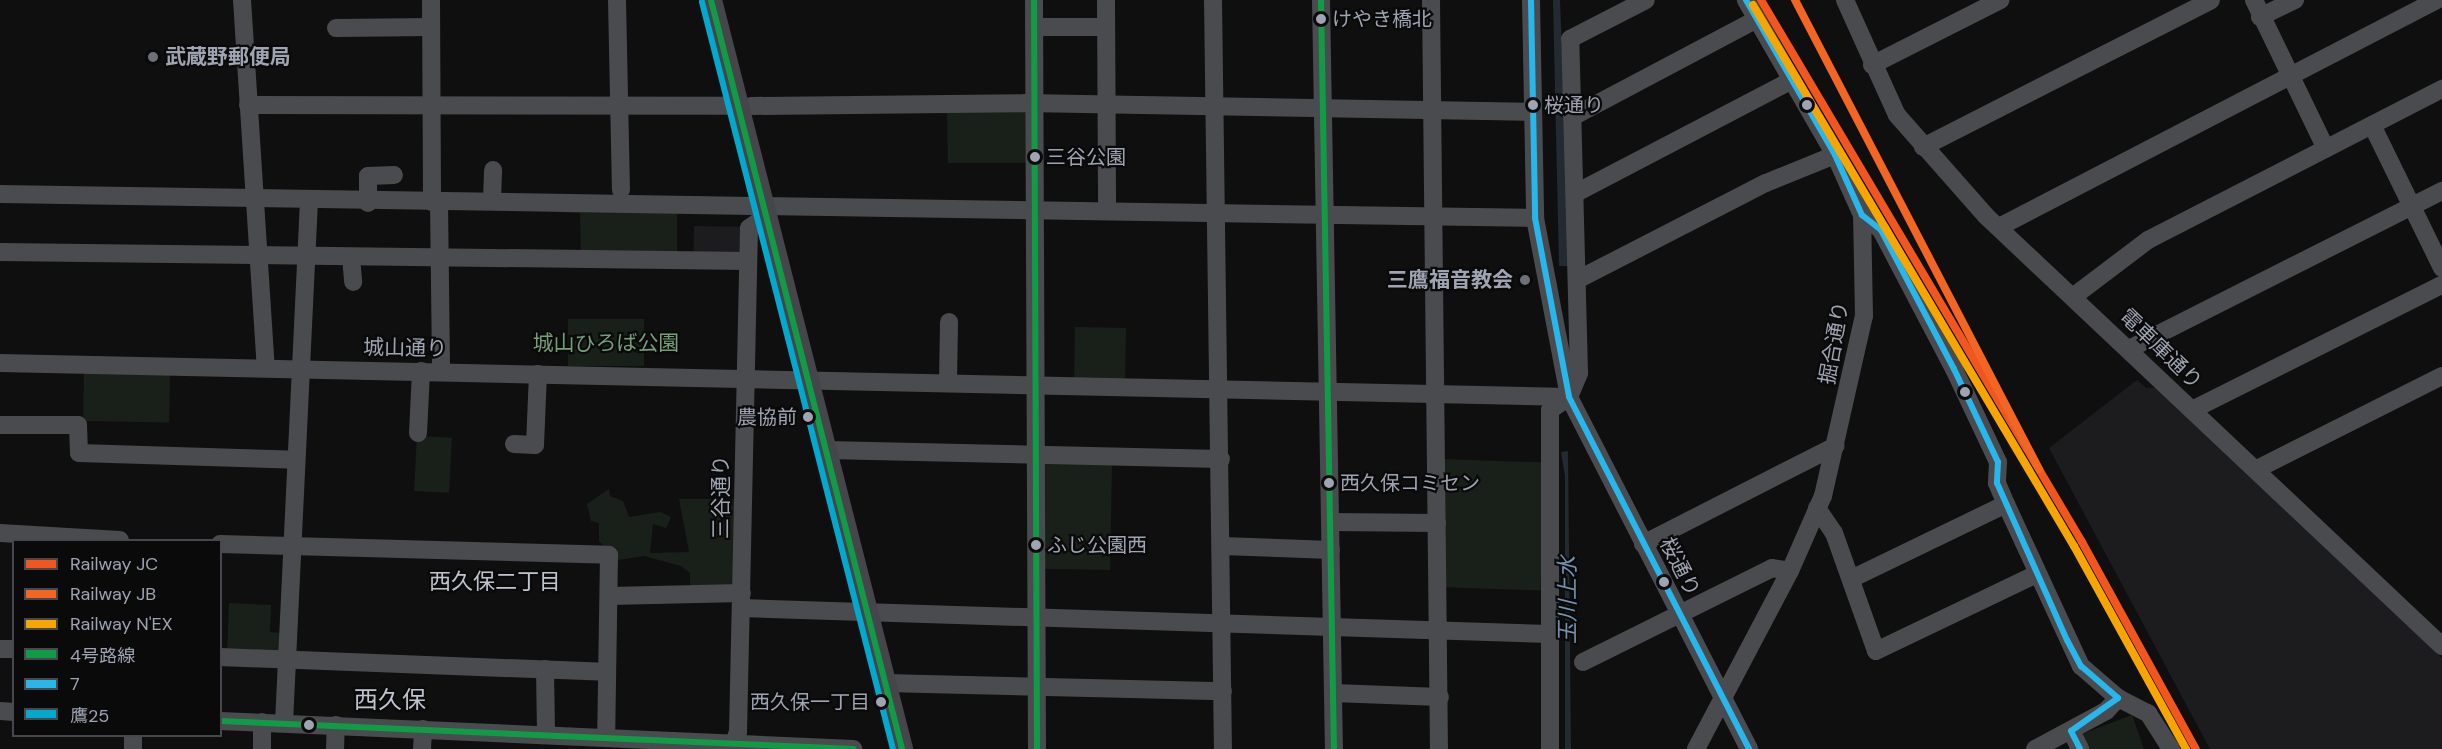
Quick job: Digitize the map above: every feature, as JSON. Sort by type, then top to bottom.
[{"type":"main road","points":[[711,0],[745,106],[761,210],[809,380],[902,749]]},
{"type":"street","points":[[242,0],[266,368]]},
{"type":"street","points":[[432,0],[431,105],[435,202],[441,259],[441,372]]},
{"type":"street","points":[[617,0],[621,190]]},
{"type":"street","points":[[1034,0],[1034,209],[1038,384],[1037,749]]},
{"type":"street","points":[[1106,0],[1107,211]]},
{"type":"street","points":[[1213,0],[1221,459],[1223,749]]},
{"type":"street","points":[[1321,0],[1334,749]]},
{"type":"street","points":[[1431,0],[1440,631],[1439,749]]},
{"type":"street","name":"桜通り","points":[[1531,0],[1535,218],[1569,397],[1749,749]]},
{"type":"street","points":[[1550,749],[1550,410],[1569,397],[1579,373],[1574,116],[1570,39],[1646,0]]},
{"type":"street","name":"掘合通り","points":[[1696,749],[1720,696],[1790,571],[1817,508],[1835,446],[1864,315],[1867,258],[1862,215],[1835,154],[1746,0]]},
{"type":"street","name":"電車庫通り","points":[[1845,0],[1897,115],[1923,147],[1999,227],[2442,646]]},
{"type":"street","points":[[1872,64],[2000,0]]},
{"type":"street","points":[[1923,147],[2211,0]]},
{"type":"street","points":[[2253,0],[2326,149]]},
{"type":"street","points":[[2260,17],[2295,0]]},
{"type":"street","points":[[1999,227],[2289,74],[2436,0]]},
{"type":"street","points":[[1574,116],[1758,19]]},
{"type":"street","points":[[336,28],[431,27]]},
{"type":"street","points":[[1034,27],[1106,27]]},
{"type":"street","points":[[1576,193],[1792,80]]},
{"type":"street","points":[[2074,296],[2148,240],[2442,89]]},
{"type":"street","points":[[248,105],[745,106],[1035,103],[1533,112]]},
{"type":"street","points":[[2372,125],[2442,268]]},
{"type":"street","points":[[1577,280],[1766,183],[1835,154]]},
{"type":"street","points":[[492,201],[493,170]]},
{"type":"street","points":[[368,203],[368,176],[394,175]]},
{"type":"street","points":[[2129,350],[2442,191]]},
{"type":"street","points":[[0,194],[368,203],[492,201],[761,210],[1034,209],[1535,218]]},
{"type":"street","points":[[284,723],[309,200]]},
{"type":"street","name":"三谷通り","points":[[733,746],[741,601],[749,228],[761,210]]},
{"type":"street","points":[[1862,215],[1881,230],[1954,369],[1998,462],[1997,483],[2081,666],[2118,698],[2148,713],[2171,749]]},
{"type":"street","points":[[0,252],[748,261]]},
{"type":"street","points":[[351,257],[353,282]]},
{"type":"street","points":[[2192,410],[2442,285]]},
{"type":"street","points":[[948,382],[949,322]]},
{"type":"street","name":"城山通り","points":[[0,363],[1326,389],[1569,397]]},
{"type":"street","points":[[418,433],[421,371]]},
{"type":"street","points":[[514,444],[535,451],[538,374]]},
{"type":"street","points":[[2257,469],[2442,376]]},
{"type":"street","points":[[0,425],[78,426],[79,453],[296,460]]},
{"type":"street","points":[[1643,544],[1835,446]]},
{"type":"street","points":[[826,450],[1221,459]]},
{"type":"street","points":[[1851,579],[2006,504]]},
{"type":"street","points":[[1817,508],[1834,533],[1876,651],[2037,574]]},
{"type":"street","points":[[1330,522],[1437,523]]},
{"type":"street","points":[[0,533],[103,539]]},
{"type":"street","points":[[222,544],[609,555],[605,672],[606,737]]},
{"type":"street","points":[[1222,546],[1331,550]]},
{"type":"street","points":[[1583,662],[1680,617],[1772,568],[1790,571]]},
{"type":"street","points":[[609,596],[741,601],[867,611],[1551,634]]},
{"type":"street","points":[[222,657],[605,672]]},
{"type":"street","points":[[537,739],[545,669]]},
{"type":"street","points":[[885,683],[1223,691]]},
{"type":"street","points":[[1334,693],[1440,698]]},
{"type":"street","points":[[2035,749],[2071,731],[2118,698]]},
{"type":"street","points":[[222,721],[423,729],[537,739],[606,737],[733,746],[853,749]]},
{"type":"street","points":[[262,722],[262,749]]},
{"type":"street","points":[[335,749],[336,725]]},
{"type":"street","points":[[422,749],[423,729]]},
{"type":"street","points":[[2071,731],[2080,749]]},
{"type":"shaded area","points":[[694,226],[740,227],[739,258],[693,257]]},
{"type":"shaded area","points":[[2137,380],[2146,388],[2161,387],[2442,658],[2442,749],[2210,749],[2049,448]]},
{"type":"green space","name":"三谷公園","points":[[1024,107],[1029,114],[1030,163],[948,163],[947,108]]},
{"type":"green space","points":[[677,205],[677,257],[581,255],[580,213],[555,212]]},
{"type":"green space","name":"城山ひろば公園","points":[[568,319],[644,319],[644,366],[568,366]]},
{"type":"green space","points":[[1075,327],[1126,328],[1125,379],[1074,378]]},
{"type":"green space","points":[[84,371],[170,373],[169,422],[83,421]]},
{"type":"green space","points":[[417,436],[452,438],[449,493],[414,491]]},
{"type":"green space","points":[[1442,459],[1545,463],[1540,591],[1438,587]]},
{"type":"green space","points":[[1044,460],[1112,461],[1110,570],[1042,569]]},
{"type":"green space","points":[[609,489],[610,496],[623,501],[629,517],[660,512],[671,517],[666,528],[653,524],[650,553],[689,552],[679,499],[733,499],[740,511],[735,590],[690,590],[690,573],[681,566],[644,556],[618,560],[599,541],[599,523],[591,521],[587,504]]},
{"type":"green space","points":[[229,603],[271,605],[270,632],[284,633],[283,653],[227,654]]},
{"type":"green space","points":[[2132,715],[2144,749],[2087,749],[2082,734]]},
{"type":"water","points":[[1553,0],[1560,0],[1570,266],[1559,266]]},
{"type":"water","name":"玉川上水","points":[[1568,451],[1571,749],[1565,749],[1565,476],[1561,452]]},
{"type":"rail line","name":"JC","points":[[1761,0],[2082,542],[2196,749]]},
{"type":"rail line","name":"JB","points":[[1795,0],[2039,469]]},
{"type":"rail line","name":"N'EX","points":[[1753,5],[2074,546],[2186,749]]},
{"type":"transit line","name":"4号路線","points":[[711,0],[902,749]]},
{"type":"transit line","name":"4号路線","points":[[1034,0],[1037,749]]},
{"type":"transit line","name":"4号路線","points":[[1321,0],[1334,749]]},
{"type":"transit line","name":"7","points":[[1531,0],[1535,218],[1569,397],[1749,749]]},
{"type":"transit line","name":"7","points":[[1746,0],[1835,155],[1862,215],[1881,230],[1954,369],[1998,462],[1997,483],[2067,640],[2081,666],[2118,698],[2071,731],[2080,749]]},
{"type":"transit line","name":"鷹25","points":[[702,2],[893,749]]},
{"type":"transit line","name":"4号路線","points":[[222,721],[853,749]]},
{"type":"place","name":"けやき橋北","points":[[1321,19]]},
{"type":"place","name":"武蔵野郵便局","points":[[153,57]]},
{"type":"place","name":"桜通り","points":[[1533,105]]},
{"type":"place","name":"三谷公園","points":[[1035,157]]},
{"type":"place","name":"三鷹福音教会","points":[[1525,280]]},
{"type":"place","name":"農協前","points":[[808,417]]},
{"type":"place","name":"西久保コミセン","points":[[1329,483]]},
{"type":"place","name":"ふじ公園西","points":[[1036,545]]},
{"type":"place","name":"西久保一丁目","points":[[881,702]]},
{"type":"district","name":"西久保二丁目","points":[[495,582]]},
{"type":"district","name":"西久保","points":[[390,700]]}]
